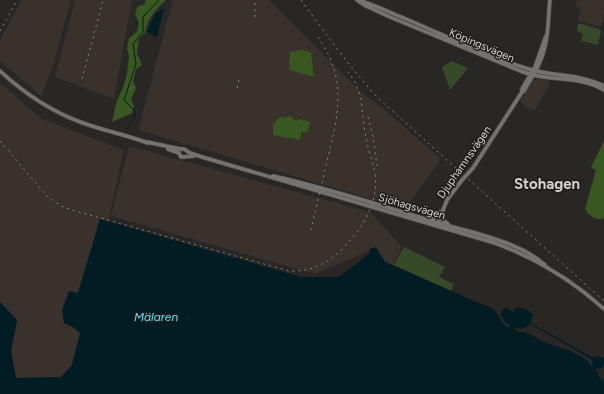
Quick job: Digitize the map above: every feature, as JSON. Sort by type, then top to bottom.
[{"type":"main road","name":"Köpingsvägen","points":[[357,0],[390,17],[514,68],[533,73],[579,80],[590,83],[604,90]]},
{"type":"main road","name":"Köpingsvägen","points":[[357,0],[390,12],[526,71]]},
{"type":"main road","points":[[533,73],[544,51],[550,0]]},
{"type":"main road","points":[[533,73],[546,36]]},
{"type":"main road","points":[[526,81],[526,71],[532,68],[536,63]]},
{"type":"main road","points":[[514,68],[533,73],[576,76],[604,86]]},
{"type":"main road","name":"Sjöhagsvägen","points":[[0,71],[20,88],[53,110],[82,123],[180,151],[184,149],[202,157],[263,175],[402,214],[425,219],[437,225],[480,235],[510,245],[542,262],[580,289],[604,309]]},
{"type":"main road","name":"Djuphamnsvägen","points":[[522,92],[526,81],[533,73]]},
{"type":"main road","name":"Djuphamnsvägen","points":[[437,225],[443,208],[455,188],[473,168],[524,91],[533,73]]},
{"type":"main road","name":"Sjöhagsvägen","points":[[180,151],[181,157],[202,157]]},
{"type":"main road","points":[[186,156],[187,151]]},
{"type":"main road","points":[[425,219],[433,219],[443,208]]},
{"type":"main road","points":[[443,208],[443,220],[445,223],[454,228]]},
{"type":"main road","name":"Sjöhagsvägen","points":[[402,214],[415,220],[419,219],[501,245],[549,268]]},
{"type":"main road","points":[[480,235],[501,245],[510,245]]},
{"type":"shaded area","points":[[21,0],[71,0],[52,69],[41,96],[0,61],[0,40]]},
{"type":"shaded area","points":[[75,0],[132,0],[114,99],[55,77]]},
{"type":"shaded area","points":[[173,0],[269,0],[359,90],[393,117],[441,159],[405,209],[138,130]]},
{"type":"shaded area","points":[[577,0],[604,0],[604,14],[601,27],[577,20],[581,9],[575,6]]},
{"type":"shaded area","points":[[538,78],[549,80],[549,85],[535,110],[527,108],[520,101],[533,81]]},
{"type":"shaded area","points":[[0,83],[42,119],[124,150],[108,222],[100,219],[78,293],[64,323],[73,327],[80,333],[72,365],[61,377],[16,378],[11,351],[17,321],[0,302]]},
{"type":"shaded area","points":[[129,146],[370,212],[402,247],[393,266],[369,251],[315,274],[111,216]]},
{"type":"green space","points":[[144,0],[166,0],[152,15],[145,33],[139,38],[137,53],[142,65],[136,69],[133,81],[136,88],[131,99],[134,106],[132,113],[112,122],[117,100],[123,88],[127,73],[129,57],[127,48],[129,38],[137,32],[139,23],[135,13],[138,6],[144,5],[146,1]]},
{"type":"green space","points":[[578,23],[601,30],[598,45],[581,41],[583,34],[577,31]]},
{"type":"green space","points":[[302,50],[311,52],[314,77],[289,70],[290,52]]},
{"type":"green space","points":[[452,61],[468,68],[450,90],[442,67]]},
{"type":"green space","points":[[281,116],[285,118],[290,116],[296,121],[300,119],[310,122],[307,132],[301,132],[300,140],[273,135],[273,124]]},
{"type":"green space","points":[[604,141],[604,217],[602,219],[597,219],[592,217],[585,209],[596,170],[591,167]]},
{"type":"green space","points":[[404,247],[445,267],[439,277],[454,284],[451,291],[394,265]]},
{"type":"water","points":[[164,8],[157,37],[147,32],[155,14]]},
{"type":"water","name":"Mälaren","points":[[100,219],[301,277],[339,277],[370,253],[369,249],[376,247],[385,262],[490,307],[509,328],[510,326],[505,322],[501,314],[503,309],[507,308],[513,312],[517,307],[528,310],[533,315],[531,323],[593,358],[603,358],[603,366],[600,369],[597,367],[596,369],[599,373],[598,376],[604,382],[604,394],[0,394],[0,302],[17,320],[11,351],[16,378],[61,377],[72,365],[80,333],[73,327],[64,323],[62,310],[69,291],[78,293]],"holes":[[[531,324],[592,360],[593,366],[591,366],[586,360],[570,351],[541,341],[532,335],[519,332],[514,329],[522,329]]]},
{"type":"waterway","points":[[127,129],[135,117],[134,110],[124,100],[136,64],[133,44],[143,32],[143,17],[159,0]]},
{"type":"railway","points":[[0,31],[17,0]]},
{"type":"railway","points":[[82,79],[103,0]]},
{"type":"railway","points":[[255,0],[255,17]]},
{"type":"railway","points":[[301,0],[348,63],[379,99],[604,301]]},
{"type":"railway","points":[[311,230],[335,127],[338,102],[338,90],[334,68],[317,36]]},
{"type":"railway","points":[[341,250],[362,226],[371,206],[376,186],[374,169],[364,127],[359,92],[348,72]]},
{"type":"railway","points":[[237,88],[239,79]]},
{"type":"railway","points":[[368,117],[373,137],[377,166]]},
{"type":"railway","points":[[0,141],[47,196],[61,206],[72,210],[289,271],[305,270],[320,265],[333,258],[344,247]]},
{"type":"district","name":"Stohagen","points":[[547,184]]}]
